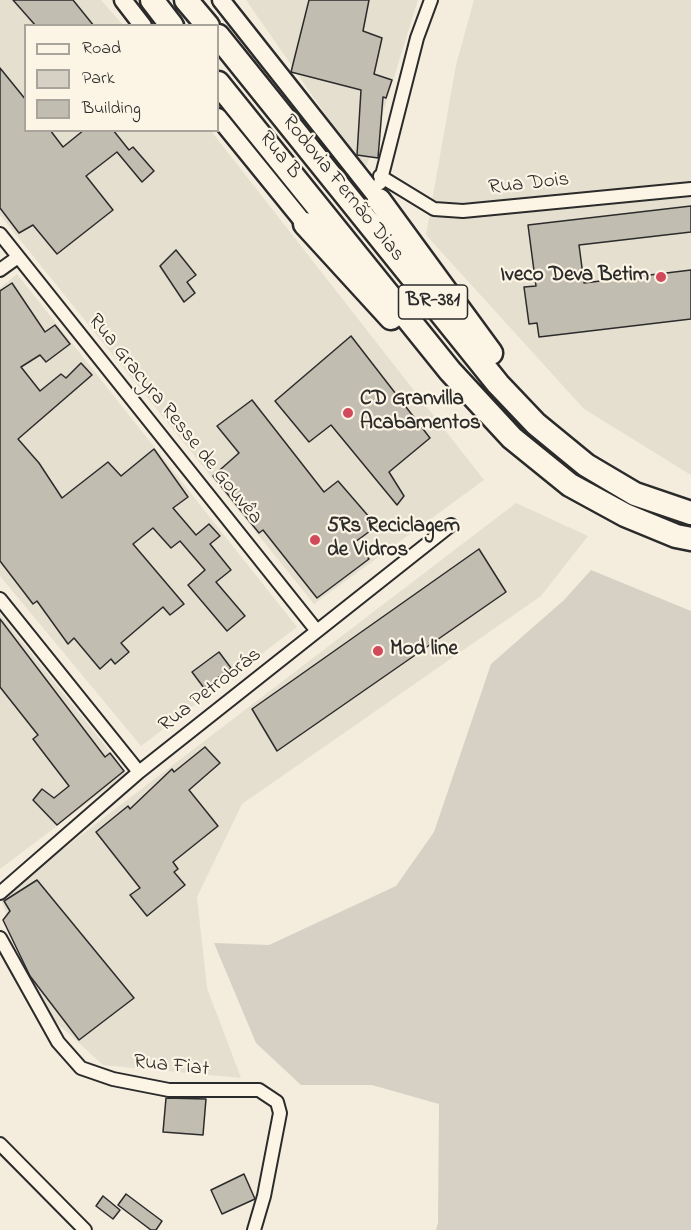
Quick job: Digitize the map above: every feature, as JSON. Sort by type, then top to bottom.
[{"type":"highway","points":[[152,0],[170,24]]},
{"type":"highway","points":[[186,0],[206,24]]},
{"type":"highway","name":"Rodovia Fernão Dias","points":[[219,37],[498,384],[536,424],[586,465],[635,494],[691,513]]},
{"type":"highway","name":"Rodovia Fernão Dias","points":[[219,84],[450,370],[512,438],[570,484],[625,515],[676,536],[691,539]]},
{"type":"highway","name":"BR-381","points":[[379,200],[491,351],[498,384]]},
{"type":"highway","points":[[305,224],[381,308],[450,370]]},
{"type":"street","points":[[123,0],[141,24]]},
{"type":"street","name":"BR-381","points":[[221,0],[379,200]]},
{"type":"street","points":[[379,200],[380,176],[417,38],[431,0]]},
{"type":"street","name":"Rua B","points":[[219,118],[305,224]]},
{"type":"street","name":"Rua Dois","points":[[380,176],[434,209],[463,211],[691,189]]},
{"type":"street","name":"Rua Gracyra Resse de Gouvêa","points":[[0,234],[317,631]]},
{"type":"street","points":[[0,270],[18,257]]},
{"type":"street","name":"Rua Petrobrás","points":[[0,893],[139,772],[451,525]]},
{"type":"street","points":[[0,599],[139,772]]},
{"type":"street","name":"Rua Fiat","points":[[0,938],[58,1042],[81,1068],[113,1079],[170,1090],[259,1090],[277,1102],[280,1113],[264,1196],[254,1230]]},
{"type":"street","points":[[0,1144],[85,1230]]},
{"type":"shaded area","points":[[0,0],[101,0],[122,24],[24,24],[24,132],[212,132],[484,480],[314,604],[0,215]]},
{"type":"shaded area","points":[[246,0],[418,0],[365,171]]},
{"type":"shaded area","points":[[474,0],[691,0],[691,475],[584,409],[426,235],[456,65]]},
{"type":"shaded area","points":[[17,274],[297,627],[141,746],[0,576],[0,288]]},
{"type":"shaded area","points":[[516,503],[588,536],[541,596],[242,804],[197,897],[207,988],[241,1078],[103,1065],[43,1010],[0,897]]},
{"type":"shaded area","points":[[0,614],[127,773],[0,869]]},
{"type":"green space","points":[[591,570],[691,611],[691,1230],[436,1230],[438,1223],[439,1104],[372,1085],[301,1085],[256,1043],[214,943],[269,945],[396,886],[434,832],[491,664],[564,600]]},
{"type":"building","points":[[13,0],[73,0],[92,24],[34,24]]},
{"type":"building","points":[[309,0],[369,0],[363,31],[382,38],[374,74],[392,80],[386,98],[383,97],[378,158],[357,155],[361,90],[291,72]]},
{"type":"building","points":[[0,68],[24,98],[24,132],[52,132],[63,147],[82,132],[115,132],[129,150],[133,147],[154,171],[142,182],[117,152],[86,176],[113,210],[57,254],[33,225],[19,233],[0,208]]},
{"type":"building","name":"Iveco Deva Betim","points":[[691,206],[691,232],[579,245],[584,283],[691,270],[691,319],[539,337],[537,323],[529,324],[524,287],[536,286],[528,225]]},
{"type":"building","points":[[176,250],[196,275],[187,282],[195,293],[184,302],[160,266]]},
{"type":"building","points":[[12,283],[45,332],[55,325],[70,344],[46,362],[40,355],[21,367],[40,391],[61,374],[66,378],[81,363],[92,375],[18,439],[39,463],[62,498],[108,462],[121,476],[154,449],[188,497],[173,508],[196,535],[209,524],[220,536],[210,544],[231,570],[216,582],[245,616],[227,631],[188,585],[205,570],[180,541],[171,548],[153,528],[133,544],[184,604],[170,615],[163,607],[121,643],[129,652],[115,664],[111,659],[100,669],[74,638],[68,644],[37,601],[33,604],[0,561],[0,291]]},
{"type":"building","name":"CD Granvilla Acabamentos","points":[[351,336],[430,438],[389,472],[404,496],[397,505],[331,425],[309,442],[275,401]]},
{"type":"building","points":[[252,400],[324,492],[338,481],[377,526],[355,542],[369,559],[317,598],[263,530],[259,533],[213,476],[239,453],[217,426]]},
{"type":"building","name":"Mod line","points":[[479,549],[506,592],[277,751],[252,709]]},
{"type":"building","points":[[0,619],[105,757],[110,753],[124,771],[57,825],[33,800],[42,789],[54,798],[69,786],[33,739],[38,735],[0,687]]},
{"type":"building","points":[[219,652],[231,668],[204,688],[192,672]]},
{"type":"building","points":[[205,747],[220,763],[189,790],[218,826],[173,862],[178,869],[174,872],[185,885],[147,916],[130,895],[140,888],[96,832],[128,806],[130,809],[172,769],[174,772]]},
{"type":"building","points":[[37,880],[134,998],[79,1040],[30,976],[3,920],[10,911],[4,901]]},
{"type":"building","points":[[166,1098],[206,1099],[203,1135],[163,1132]]},
{"type":"building","points":[[244,1174],[255,1199],[222,1214],[211,1190]]},
{"type":"building","points":[[126,1194],[162,1221],[156,1230],[151,1230],[118,1205]]},
{"type":"building","points":[[103,1196],[120,1210],[113,1219],[96,1206]]},
{"type":"place","name":"Iveco Deva Betim","points":[[661,277]]},
{"type":"place","name":"CD Granvilla Acabamentos","points":[[348,413]]},
{"type":"place","name":"5Rs Reciclagem de Vidros","points":[[315,540]]},
{"type":"place","name":"Mod line","points":[[378,651]]}]
